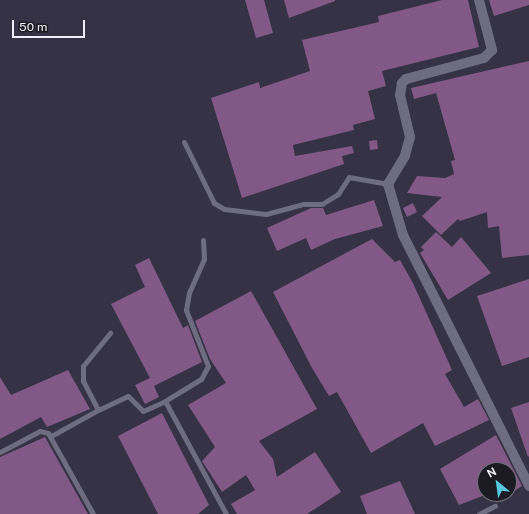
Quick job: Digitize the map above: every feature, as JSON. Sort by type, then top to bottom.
[{"type":"street","points":[[479,0],[492,50],[484,58],[406,79],[402,83],[400,95],[410,137],[405,156],[388,184],[403,234],[529,486]]},
{"type":"lane","points":[[184,142],[214,203],[224,209],[266,214],[304,204],[322,204],[338,194],[349,177],[388,184]]},
{"type":"lane","points":[[51,436],[98,410],[128,396],[143,412],[164,402],[201,379],[208,366],[186,310],[189,293],[204,259],[203,240]]},
{"type":"lane","points":[[98,410],[83,381],[83,366],[110,333]]},
{"type":"lane","points":[[164,402],[226,514]]},
{"type":"lane","points":[[0,452],[40,431],[51,436],[93,514]]},
{"type":"lane","points":[[479,514],[495,506]]},
{"type":"building","points":[[245,0],[264,0],[273,33],[256,38]]},
{"type":"building","points":[[284,0],[335,0],[335,1],[289,18]]},
{"type":"building","points":[[442,0],[468,0],[479,47],[382,71],[386,86],[368,91],[375,119],[353,125],[354,130],[293,145],[295,156],[352,146],[354,153],[342,156],[344,164],[242,198],[211,98],[259,82],[260,88],[310,71],[302,40],[379,22],[378,16]]},
{"type":"building","points":[[489,0],[529,0],[529,5],[494,16]]},
{"type":"building","points":[[529,61],[529,255],[502,258],[499,226],[488,228],[487,212],[460,221],[458,219],[441,235],[422,216],[442,197],[407,193],[417,176],[445,178],[454,174],[451,161],[455,160],[436,93],[414,99],[411,88]]},
{"type":"building","points":[[377,140],[378,149],[370,150],[369,141]]},
{"type":"building","points":[[374,200],[383,226],[335,239],[311,250],[306,238],[277,251],[267,228],[311,208],[323,208],[326,215]]},
{"type":"building","points":[[413,203],[417,212],[407,217],[403,208]]},
{"type":"building","points":[[436,232],[452,247],[461,237],[491,273],[448,300],[420,253],[424,250],[421,247]]},
{"type":"building","points":[[372,239],[395,262],[400,260],[413,283],[452,370],[445,374],[464,407],[478,399],[489,420],[435,446],[423,423],[371,453],[337,392],[329,396],[312,368],[273,292]]},
{"type":"building","points":[[149,258],[183,328],[188,325],[202,362],[154,386],[159,397],[145,404],[135,385],[150,378],[111,304],[145,287],[135,265]]},
{"type":"building","points":[[529,279],[529,357],[502,366],[477,296]]},
{"type":"building","points":[[251,291],[317,409],[259,441],[273,459],[277,477],[315,452],[341,492],[307,514],[237,514],[231,504],[255,490],[246,475],[222,492],[202,461],[215,447],[188,405],[226,383],[210,359],[195,321]]},
{"type":"building","points":[[68,370],[90,409],[47,427],[41,417],[0,439],[0,377],[11,395]]},
{"type":"building","points":[[529,402],[529,456],[528,457],[511,408]]},
{"type":"building","points":[[162,413],[209,505],[198,514],[158,514],[118,436]]},
{"type":"building","points":[[496,435],[510,462],[477,462],[477,498],[459,505],[440,469]]},
{"type":"building","points":[[45,437],[88,514],[0,514],[0,457]]},
{"type":"building","points":[[517,476],[522,486],[517,489]]},
{"type":"building","points":[[400,481],[415,514],[367,514],[360,496]]}]
